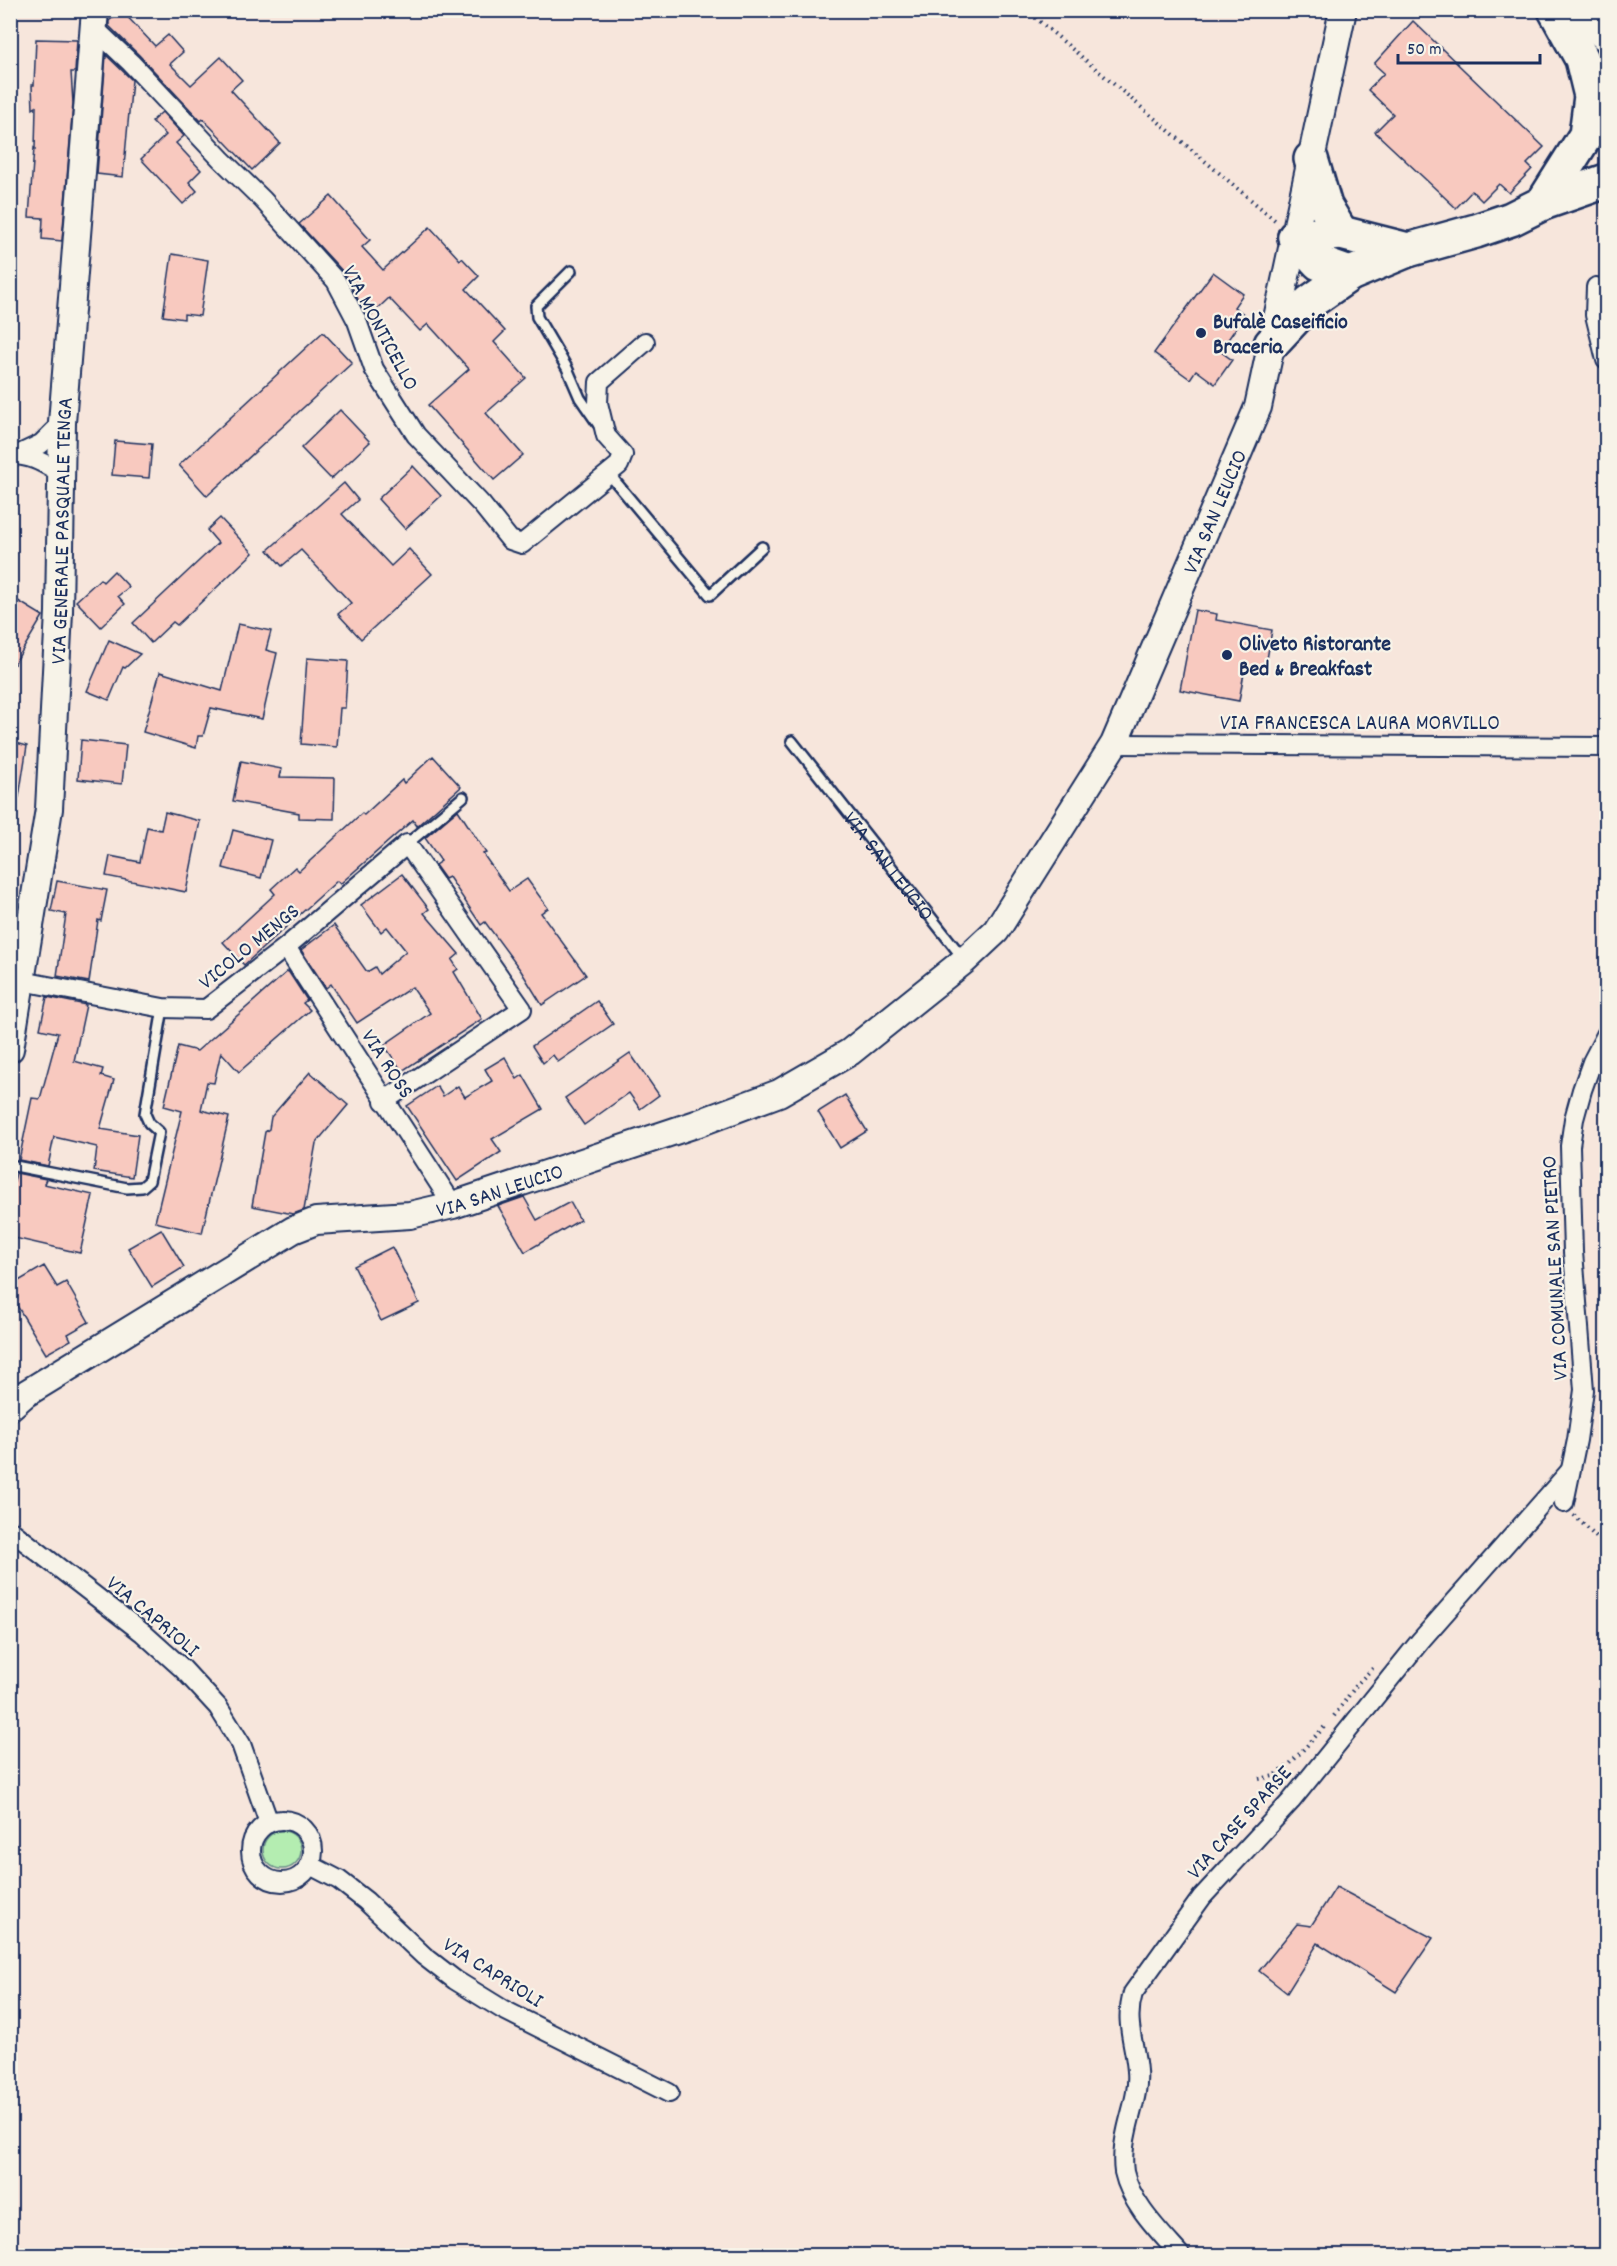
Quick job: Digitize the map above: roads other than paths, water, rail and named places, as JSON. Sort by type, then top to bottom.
[{"type":"highway","points":[[1544,203],[1586,135],[1591,96],[1582,59],[1555,10]]},
{"type":"highway","points":[[1580,10],[1606,34]]},
{"type":"highway","points":[[1311,159],[1325,206],[1341,233]]},
{"type":"highway","points":[[1271,344],[1310,302],[1350,274],[1408,250],[1511,219],[1544,203],[1606,181]]},
{"type":"highway","points":[[1295,237],[1341,233],[1408,250]]},
{"type":"highway","points":[[1295,237],[1319,263],[1350,274]]},
{"type":"street","name":"VIA SAN LEUCIO","points":[[15,1399],[293,1230],[316,1221],[410,1215],[453,1204],[696,1124],[779,1093],[850,1052],[965,960],[996,931],[1114,744],[1258,407],[1343,10]]},
{"type":"street","name":"VIA GENERALE PASQUALE TENGA","points":[[10,1049],[16,975],[49,809],[58,612],[62,423],[94,19]]},
{"type":"street","name":"VIA MONTICELLO","points":[[94,19],[131,63],[263,200],[336,281],[357,321],[374,369],[416,435],[482,506],[510,540],[522,544],[619,465],[623,455],[606,436],[598,403],[599,382],[645,342]]},
{"type":"street","points":[[1596,287],[1595,315],[1606,360]]},
{"type":"street","points":[[15,454],[41,444],[62,423]]},
{"type":"street","points":[[15,454],[35,459],[61,472]]},
{"type":"street","name":"VIA FRANCESCA LAURA MORVILLO","points":[[1114,744],[1606,747]]},
{"type":"street","points":[[384,1101],[522,1009],[407,844]]},
{"type":"street","name":"VICOLO MENGS","points":[[16,975],[163,1008],[206,1009],[286,947],[407,844]]},
{"type":"street","name":"VIA ROSS","points":[[286,947],[453,1204]]},
{"type":"street","name":"VIA COMUNALE SAN PIETRO","points":[[1564,1503],[1584,1390],[1573,1252],[1570,1146],[1582,1090],[1592,1062],[1606,1035]]},
{"type":"street","name":"VIA CASE SPARSE","points":[[1181,2256],[1153,2224],[1134,2196],[1125,2172],[1124,2149],[1137,2080],[1128,2009],[1134,1994],[1202,1897],[1291,1801],[1442,1616],[1570,1471]]},
{"type":"street","name":"VIA CAPRIOLI","points":[[10,1530],[143,1634],[182,1668],[218,1707],[242,1744],[269,1823]]},
{"type":"street","points":[[287,1821],[304,1829],[313,1846],[310,1865],[305,1873],[288,1882],[271,1880],[263,1876],[253,1861],[252,1843],[261,1828],[269,1823],[287,1821]]},
{"type":"street","name":"VIA CAPRIOLI","points":[[310,1865],[339,1880],[366,1901],[424,1956],[455,1980],[502,2008],[669,2093]]},
{"type":"lane","name":"VIA MONTICELLO","points":[[571,271],[536,306],[537,316],[567,368],[580,398],[606,436]]},
{"type":"lane","points":[[609,474],[710,594],[762,547]]},
{"type":"lane","name":"VIA SAN LEUCIO","points":[[792,741],[965,960]]},
{"type":"lane","name":"VICOLO MENGS","points":[[407,844],[463,797]]},
{"type":"lane","points":[[10,1165],[127,1188],[142,1186],[149,1181],[159,1132],[149,1123],[145,1114],[163,1008]]},
{"type":"place","name":"Bufalè Caseificio Braceria","points":[[1201,333]]},
{"type":"place","name":"Oliveto Ristorante Bed & Breakfast","points":[[1227,655]]}]
